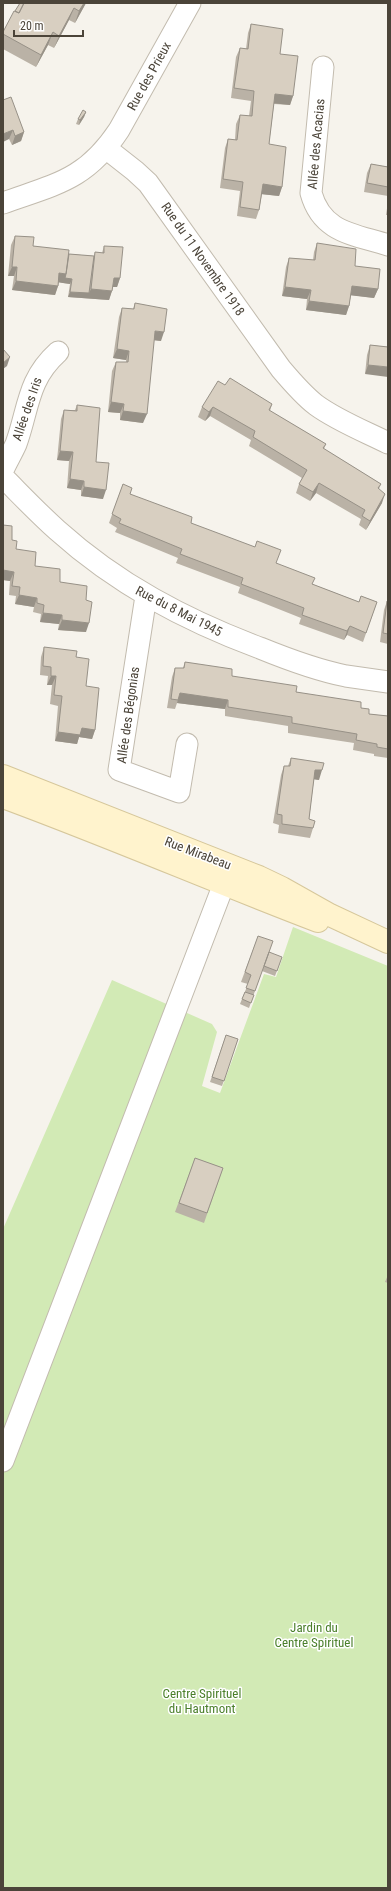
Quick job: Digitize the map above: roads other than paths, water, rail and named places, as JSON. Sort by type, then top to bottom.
[{"type":"main road","name":"Rue Mirabeau","points":[[3,776],[227,874]]},
{"type":"main road","name":"Rue Mirabeau","points":[[3,797],[76,824],[151,856],[282,888],[330,915],[388,943]]},
{"type":"street","name":"Rue des Prieux","points":[[107,149],[120,130],[190,3]]},
{"type":"street","name":"Allée des Acacias","points":[[324,67],[311,193],[315,206],[322,216],[336,229],[388,245]]},
{"type":"street","points":[[3,203],[66,181],[89,166],[107,149]]},
{"type":"street","name":"Rue du 11 Novembre 1918","points":[[107,149],[136,171],[148,183],[166,206],[281,370],[297,388],[316,405],[341,421],[388,443]]},
{"type":"street","name":"Allée des Iris","points":[[3,470],[15,445],[35,381],[48,361],[58,352]]},
{"type":"street","name":"Rue du 8 Mai 1945","points":[[3,477],[57,530],[96,562],[146,596],[227,636],[305,665],[345,676],[388,682]]},
{"type":"street","name":"Allée des Bégonias","points":[[146,596],[120,770],[179,792],[187,744]]},
{"type":"street","points":[[3,1461],[227,874]]},
{"type":"park label","name":"Jardin du Centre Spirituel","points":[[314,1634]]},
{"type":"park label","name":"Centre Spirituel du Hautmont","points":[[202,1700]]}]
